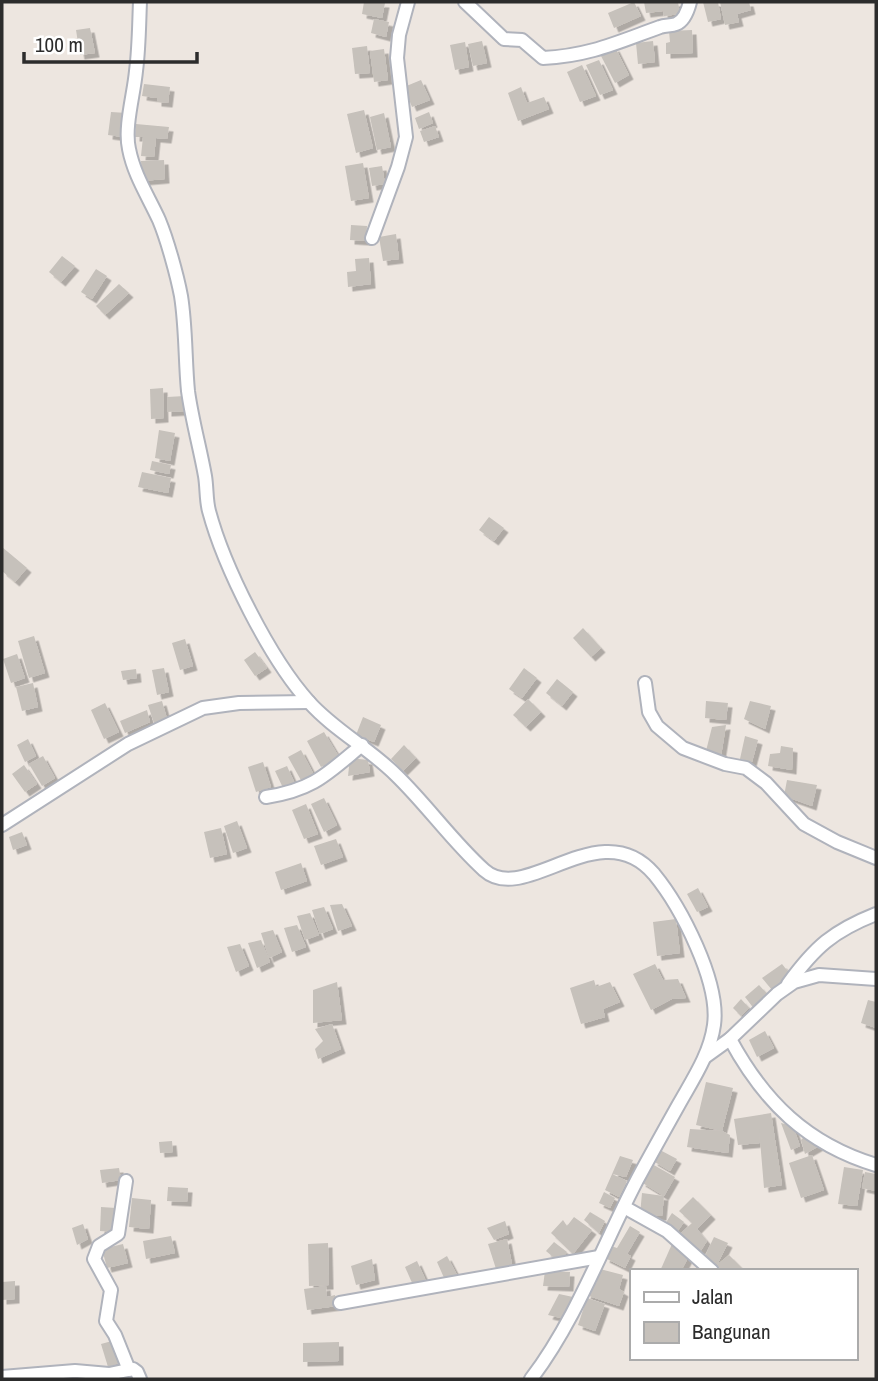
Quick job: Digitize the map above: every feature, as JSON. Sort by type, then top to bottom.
[{"type":"street","points":[[140,2],[137,66],[127,143],[139,181],[161,224],[181,295],[188,394],[205,479],[207,505],[232,570],[283,668],[309,702],[398,776],[451,837],[492,875],[505,879],[522,877],[576,857],[602,852],[631,857],[646,866],[668,896],[706,967],[711,983],[714,1025],[705,1057],[549,1353],[531,1379]]},
{"type":"street","points":[[372,238],[406,137],[397,58],[399,36],[408,2]]},
{"type":"street","points":[[466,2],[504,39],[522,40],[543,58],[572,57],[676,24],[688,11],[690,2]]},
{"type":"street","points":[[645,683],[649,712],[657,726],[683,748],[724,764],[746,768],[766,783],[804,824],[876,859]]},
{"type":"street","points":[[2,825],[117,750],[203,708],[309,702]]},
{"type":"street","points":[[266,797],[309,786],[362,745]]},
{"type":"street","points":[[705,1057],[787,986],[807,958],[822,943],[847,927],[876,914]]},
{"type":"street","points":[[787,986],[803,978],[819,975],[876,979]]},
{"type":"street","points":[[730,1038],[748,1071],[780,1110],[815,1138],[836,1150],[876,1165]]},
{"type":"street","points":[[126,1181],[118,1234],[99,1245],[94,1259],[111,1290],[107,1321],[128,1370]]},
{"type":"street","points":[[624,1207],[667,1231],[710,1269]]},
{"type":"street","points":[[340,1303],[599,1257]]},
{"type":"street","points":[[2,1377],[75,1371],[110,1374],[136,1370],[139,1379]]},
{"type":"building","points":[[364,2],[385,3],[382,18],[362,14]]},
{"type":"building","points":[[634,2],[641,16],[614,28],[608,13]]},
{"type":"building","points":[[644,2],[678,2],[680,14],[664,16],[663,11],[646,13]]},
{"type":"building","points":[[703,2],[718,2],[721,19],[708,22]]},
{"type":"building","points":[[720,2],[749,2],[751,10],[737,14],[739,22],[725,25]]},
{"type":"building","points":[[374,19],[389,22],[386,37],[371,33]]},
{"type":"building","points":[[90,28],[95,53],[80,55],[76,30]]},
{"type":"building","points":[[692,30],[693,53],[666,54],[666,43],[670,42],[669,31]]},
{"type":"building","points":[[482,41],[487,63],[473,66],[468,44]]},
{"type":"building","points":[[653,41],[655,62],[638,64],[636,43]]},
{"type":"building","points":[[465,42],[469,67],[455,70],[450,45]]},
{"type":"building","points":[[367,46],[370,73],[355,74],[352,48]]},
{"type":"building","points":[[615,47],[629,75],[615,83],[600,54]]},
{"type":"building","points":[[384,49],[388,80],[374,82],[370,51]]},
{"type":"building","points":[[599,60],[613,90],[600,95],[586,65]]},
{"type":"building","points":[[582,65],[596,96],[580,102],[567,72]]},
{"type":"building","points":[[421,80],[430,100],[412,107],[404,87]]},
{"type":"building","points":[[144,84],[170,87],[168,103],[142,96]]},
{"type":"building","points":[[521,87],[527,103],[544,97],[549,109],[518,121],[508,93]]},
{"type":"building","points":[[364,110],[373,148],[356,153],[347,114]]},
{"type":"building","points":[[111,112],[127,113],[123,137],[108,135]]},
{"type":"building","points":[[429,112],[433,123],[419,129],[415,118]]},
{"type":"building","points":[[384,113],[391,147],[377,150],[370,117]]},
{"type":"building","points":[[136,124],[169,127],[167,139],[156,138],[154,157],[141,156],[143,137],[135,137]]},
{"type":"building","points":[[435,126],[439,137],[424,142],[420,131]]},
{"type":"building","points":[[164,160],[165,179],[142,181],[141,161]]},
{"type":"building","points":[[363,163],[369,198],[351,201],[345,166]]},
{"type":"building","points":[[382,166],[385,184],[372,186],[369,168]]},
{"type":"building","points":[[351,225],[367,226],[366,241],[350,240]]},
{"type":"building","points":[[396,234],[399,259],[383,261],[379,237]]},
{"type":"building","points":[[62,256],[75,266],[61,282],[49,272]]},
{"type":"building","points":[[369,258],[371,284],[348,287],[347,272],[356,271],[355,259]]},
{"type":"building","points":[[96,269],[107,276],[92,299],[81,292]]},
{"type":"building","points":[[119,284],[129,293],[105,315],[96,306]]},
{"type":"building","points":[[163,388],[164,418],[151,419],[150,389]]},
{"type":"building","points":[[185,396],[185,411],[167,412],[167,397]]},
{"type":"building","points":[[159,430],[175,433],[170,461],[155,458]]},
{"type":"building","points":[[152,461],[171,465],[169,474],[150,470]]},
{"type":"building","points":[[142,472],[171,478],[168,493],[138,487]]},
{"type":"building","points":[[489,517],[504,528],[494,541],[479,530]]},
{"type":"building","points":[[2,547],[27,568],[15,582],[2,571]]},
{"type":"building","points":[[583,628],[601,648],[591,657],[573,638]]},
{"type":"building","points":[[34,636],[45,673],[29,678],[18,641]]},
{"type":"building","points":[[185,639],[193,666],[180,670],[172,643]]},
{"type":"building","points":[[255,652],[267,668],[255,676],[244,660]]},
{"type":"building","points":[[17,654],[25,678],[11,683],[3,659]]},
{"type":"building","points":[[164,668],[169,692],[157,695],[152,670]]},
{"type":"building","points":[[524,668],[537,678],[522,698],[509,689]]},
{"type":"building","points":[[136,669],[137,678],[123,680],[121,671]]},
{"type":"building","points":[[557,679],[573,692],[562,706],[546,693]]},
{"type":"building","points":[[33,683],[38,707],[22,711],[16,687]]},
{"type":"building","points":[[528,699],[541,712],[526,727],[513,715]]},
{"type":"building","points":[[162,701],[167,719],[154,723],[148,705]]},
{"type":"building","points":[[706,701],[728,703],[726,720],[705,718]]},
{"type":"building","points":[[750,701],[771,706],[765,729],[744,719]]},
{"type":"building","points":[[105,703],[119,732],[104,739],[91,710]]},
{"type":"building","points":[[147,710],[150,722],[125,733],[120,721]]},
{"type":"building","points":[[363,717],[381,725],[374,742],[356,735]]},
{"type":"building","points":[[726,725],[721,756],[706,751],[712,727]]},
{"type":"building","points":[[324,732],[339,757],[321,767],[307,741]]},
{"type":"building","points":[[745,736],[758,740],[752,762],[740,759]]},
{"type":"building","points":[[28,739],[36,756],[25,762],[17,745]]},
{"type":"building","points":[[404,745],[416,758],[403,771],[391,759]]},
{"type":"building","points":[[781,746],[793,748],[792,770],[768,766],[770,754],[780,753]]},
{"type":"building","points":[[301,750],[314,775],[302,782],[288,757]]},
{"type":"building","points":[[43,756],[55,778],[42,786],[29,764]]},
{"type":"building","points":[[350,758],[368,760],[370,772],[348,776]]},
{"type":"building","points":[[263,762],[271,787],[256,792],[248,767]]},
{"type":"building","points":[[24,765],[37,784],[25,792],[12,774]]},
{"type":"building","points":[[287,766],[295,784],[284,790],[275,771]]},
{"type":"building","points":[[787,780],[817,785],[812,806],[784,796]]},
{"type":"building","points":[[324,798],[337,825],[324,832],[311,804]]},
{"type":"building","points":[[306,804],[318,834],[304,839],[292,810]]},
{"type":"building","points":[[237,821],[247,848],[233,853],[224,826]]},
{"type":"building","points":[[221,828],[227,854],[210,858],[204,832]]},
{"type":"building","points":[[22,832],[27,845],[13,850],[9,837]]},
{"type":"building","points":[[336,839],[343,857],[321,865],[314,846]]},
{"type":"building","points":[[301,863],[307,881],[281,890],[275,872]]},
{"type":"building","points":[[698,888],[708,907],[697,912],[687,894]]},
{"type":"building","points":[[342,904],[352,926],[338,931],[330,905]]},
{"type":"building","points":[[324,907],[333,929],[320,934],[312,910]]},
{"type":"building","points":[[310,913],[319,935],[305,940],[297,916]]},
{"type":"building","points":[[676,919],[680,953],[657,956],[653,922]]},
{"type":"building","points":[[297,925],[306,947],[292,952],[284,928]]},
{"type":"building","points":[[273,930],[282,952],[269,958],[261,933]]},
{"type":"building","points":[[261,940],[270,962],[257,968],[248,943]]},
{"type":"building","points":[[240,944],[249,966],[236,972],[227,947]]},
{"type":"building","points":[[655,964],[663,980],[678,979],[686,998],[672,999],[651,1010],[633,974]]},
{"type":"building","points":[[782,964],[790,974],[773,991],[762,978]]},
{"type":"building","points":[[594,980],[596,987],[610,982],[620,1002],[603,1009],[605,1017],[581,1024],[570,988]]},
{"type":"building","points":[[337,982],[342,1020],[313,1023],[313,990]]},
{"type":"building","points":[[759,985],[769,996],[755,1010],[745,997]]},
{"type":"building","points":[[741,999],[749,1008],[741,1016],[733,1008]]},
{"type":"building","points":[[868,1000],[876,1002],[876,1028],[861,1023]]},
{"type":"building","points":[[332,1024],[341,1049],[318,1059],[315,1049],[323,1041],[315,1029]]},
{"type":"building","points":[[765,1031],[774,1048],[757,1057],[749,1040]]},
{"type":"building","points":[[706,1082],[733,1088],[722,1131],[696,1125]]},
{"type":"building","points":[[771,1113],[782,1185],[764,1188],[759,1128],[760,1143],[738,1145],[734,1119]]},
{"type":"building","points":[[781,1123],[793,1126],[800,1146],[791,1150]]},
{"type":"building","points":[[690,1129],[722,1131],[730,1135],[728,1153],[687,1147]]},
{"type":"building","points":[[804,1137],[819,1146],[805,1154],[801,1140]]},
{"type":"building","points":[[172,1141],[173,1152],[160,1153],[159,1142]]},
{"type":"building","points":[[660,1150],[677,1159],[670,1171],[653,1161]]},
{"type":"building","points":[[812,1155],[824,1190],[801,1198],[789,1163]]},
{"type":"building","points":[[620,1156],[633,1160],[626,1177],[612,1174]]},
{"type":"building","points":[[652,1164],[675,1177],[664,1196],[641,1182]]},
{"type":"building","points":[[844,1167],[863,1170],[857,1206],[838,1204]]},
{"type":"building","points":[[119,1168],[121,1180],[102,1183],[100,1170]]},
{"type":"building","points":[[865,1172],[876,1174],[876,1191],[862,1188]]},
{"type":"building","points":[[612,1174],[627,1181],[619,1197],[605,1190]]},
{"type":"building","points":[[168,1187],[188,1188],[187,1202],[167,1201]]},
{"type":"building","points":[[604,1192],[615,1198],[610,1208],[599,1203]]},
{"type":"building","points":[[642,1193],[664,1196],[662,1216],[640,1215]]},
{"type":"building","points":[[693,1197],[711,1215],[697,1229],[707,1241],[698,1255],[680,1234],[692,1223],[679,1211]]},
{"type":"building","points":[[132,1198],[151,1200],[149,1229],[129,1227]]},
{"type":"building","points":[[101,1207],[116,1208],[114,1232],[100,1231]]},
{"type":"building","points":[[590,1212],[605,1221],[599,1233],[584,1220]]},
{"type":"building","points":[[672,1213],[684,1222],[677,1232],[665,1224]]},
{"type":"building","points":[[574,1217],[592,1230],[573,1254],[551,1233],[563,1220],[567,1226]]},
{"type":"building","points":[[505,1221],[509,1234],[494,1240],[487,1228]]},
{"type":"building","points":[[83,1224],[88,1239],[77,1245],[72,1228]]},
{"type":"building","points":[[630,1226],[640,1232],[627,1254],[631,1256],[625,1268],[605,1258],[611,1246],[617,1248]]},
{"type":"building","points":[[171,1236],[175,1253],[146,1259],[143,1241]]},
{"type":"building","points":[[714,1237],[728,1243],[717,1265],[704,1258]]},
{"type":"building","points":[[507,1239],[513,1269],[497,1272],[488,1244]]},
{"type":"building","points":[[554,1242],[567,1252],[559,1262],[546,1251]]},
{"type":"building","points":[[328,1243],[329,1285],[309,1286],[308,1244]]},
{"type":"building","points":[[123,1244],[128,1263],[107,1268],[102,1249]]},
{"type":"building","points":[[672,1244],[690,1254],[682,1269],[661,1269]]},
{"type":"building","points":[[729,1255],[743,1269],[721,1269],[717,1265]]},
{"type":"building","points":[[447,1256],[457,1275],[445,1280],[437,1262]]},
{"type":"building","points":[[372,1259],[375,1280],[356,1285],[351,1266]]},
{"type":"building","points":[[417,1261],[426,1281],[413,1285],[405,1267]]},
{"type":"building","points":[[600,1269],[623,1275],[619,1289],[624,1292],[619,1306],[586,1295],[591,1280],[596,1283]]},
{"type":"building","points":[[545,1271],[570,1272],[569,1287],[543,1286]]},
{"type":"building","points":[[15,1281],[15,1299],[2,1300],[2,1282]]},
{"type":"building","points":[[326,1286],[327,1297],[335,1295],[337,1306],[307,1310],[304,1289]]},
{"type":"building","points":[[559,1294],[573,1297],[561,1318],[548,1315]]},
{"type":"building","points":[[587,1298],[605,1304],[595,1331],[578,1325]]},
{"type":"building","points":[[112,1341],[119,1363],[108,1367],[101,1344]]},
{"type":"building","points":[[339,1342],[339,1361],[303,1362],[303,1343]]}]
